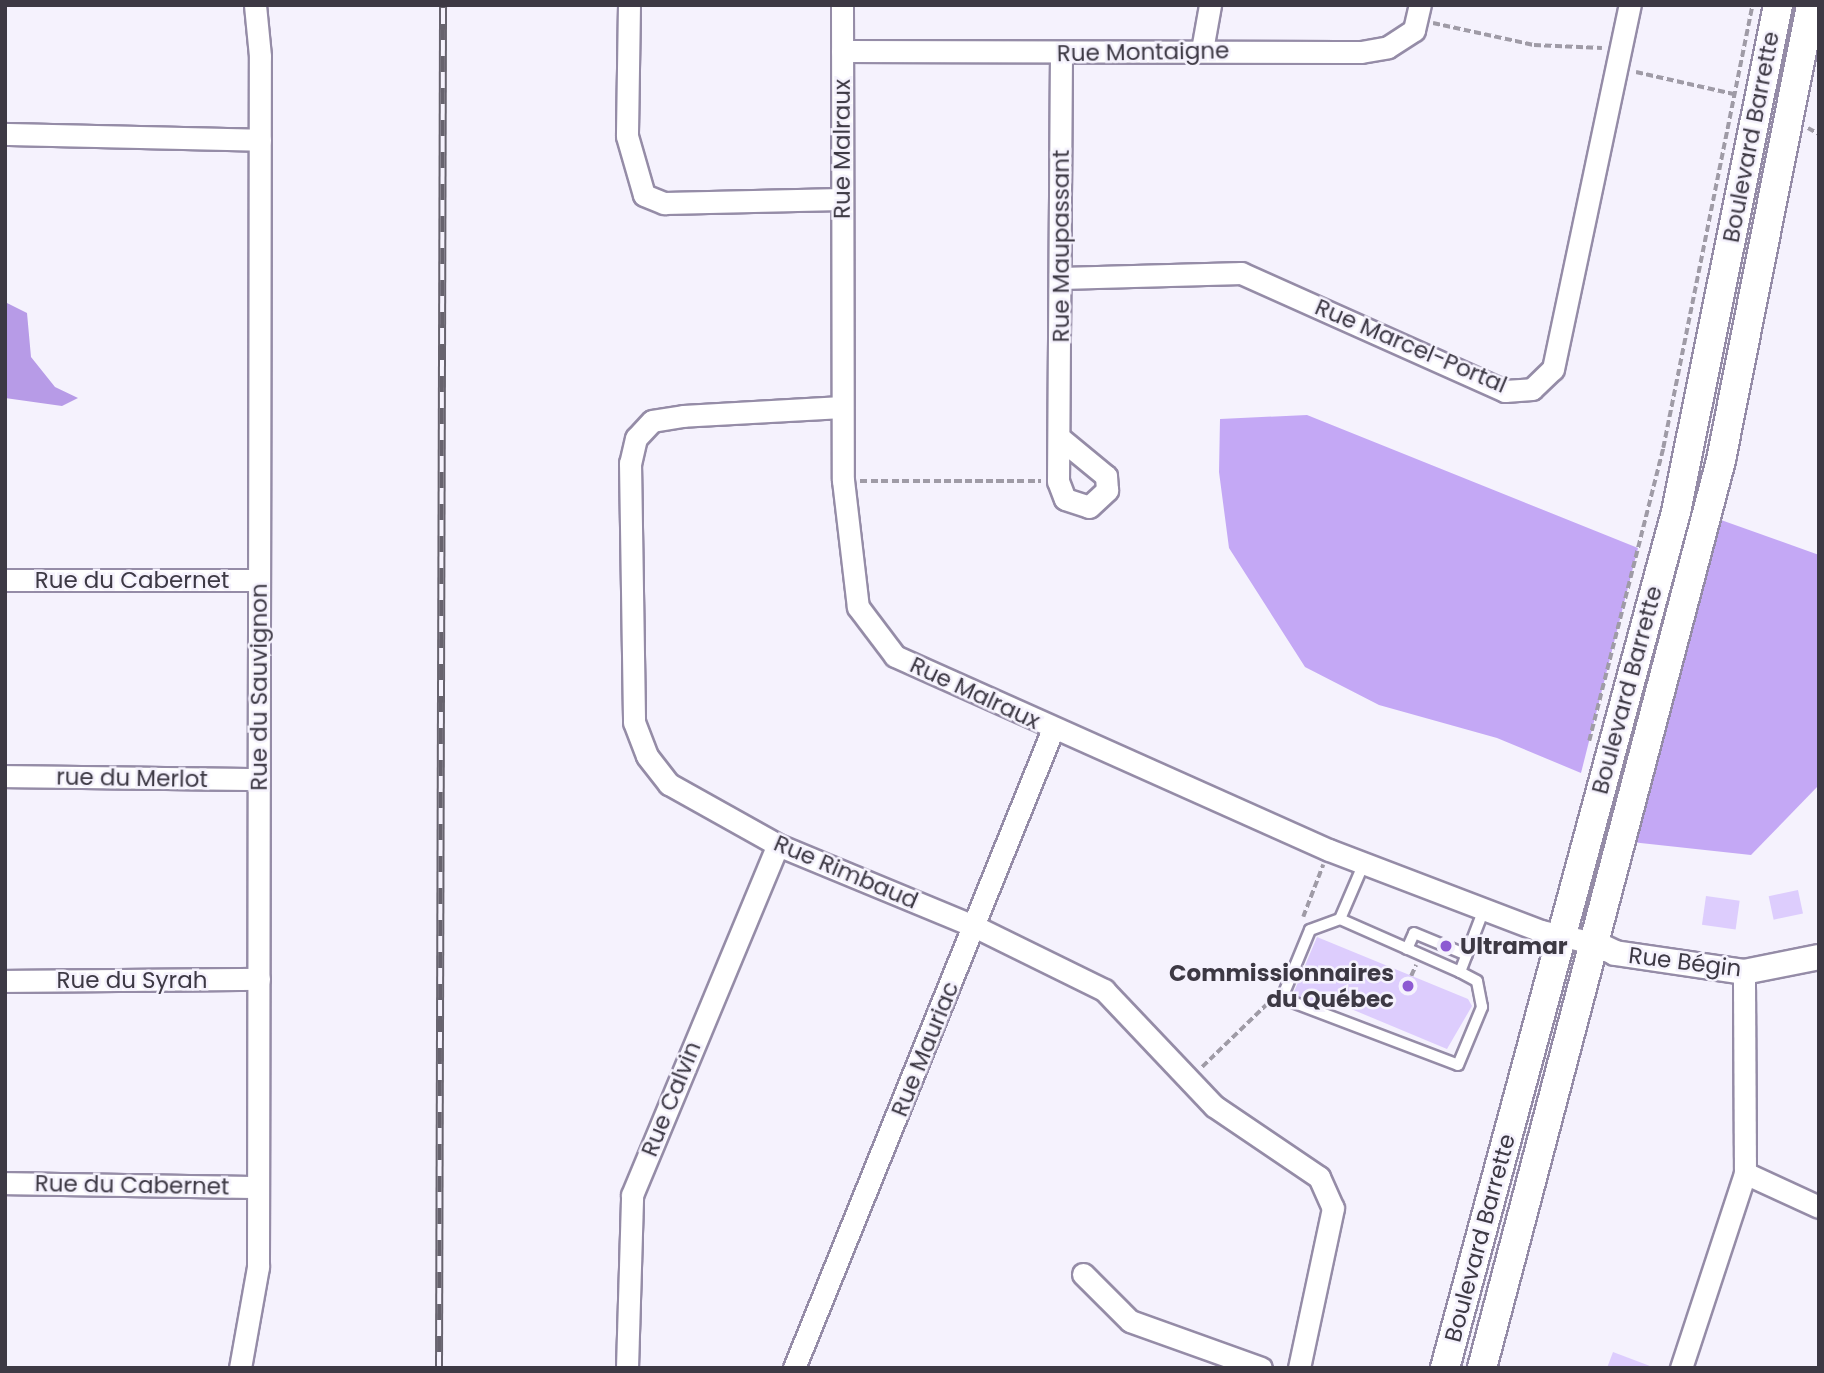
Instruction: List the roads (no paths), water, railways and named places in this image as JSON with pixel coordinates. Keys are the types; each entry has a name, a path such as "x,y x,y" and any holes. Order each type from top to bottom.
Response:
{"main road":[{"name":"Boulevard Barrette","path":"1445,1368 1558,936 1675,513 1745,98 1778,5"},
{"name":"Boulevard Barrette","path":"1482,1368 1721,460 1811,5"}],"street":[{"name":"Rue du Sauvignon","path":"240,1368 258,1267 260,140 255,5"},
{"path":"629,5 627,136 644,195 664,203 842,199"},
{"name":"Rue Malraux","path":"842,5 844,481 858,607 895,656 1053,729 1329,850 1558,936 1594,943"},
{"path":"1202,50 1210,5"},
{"name":"Rue Marcel-Portal","path":"1062,278 1241,273 1505,391 1532,389 1553,369 1630,5"},
{"name":"Rue Montaigne","path":"842,51 1361,52 1388,47 1419,13"},
{"name":"Rue Maupassant","path":"1061,53 1061,439 1058,481 1065,499 1077,507 1089,507 1107,490 1106,476 1061,439"},
{"path":"5,134 260,140"},
{"name":"Rue Rimbaud","path":"842,407 652,421 636,438 630,463 634,722 647,757 669,784 778,845 975,927 1104,990 1214,1106 1319,1177 1333,1208 1298,1368"},
{"name":"Rue du Cabernet","path":"5,580 259,580"},
{"name":"Rue Mauriac","path":"794,1368 1053,729"},
{"name":"rue du Merlot","path":"5,776 259,779"},
{"name":"Rue Calvin","path":"627,1368 632,1195 778,845"},
{"name":"Rue Bégin","path":"1594,943 1615,953 1744,972 1819,957"},
{"path":"1681,1368 1745,1173 1744,972"},
{"name":"Rue du Syrah","path":"5,981 259,979"},
{"path":"1745,1173 1819,1206"},
{"name":"Rue du Cabernet","path":"5,1183 258,1187"},
{"path":"1083,1274 1130,1321 1261,1368"}],"lane":[{"path":"1340,919 1364,863"},
{"path":"1460,972 1484,909"},
{"path":"1340,919 1407,949 1477,981 1482,1007 1458,1065 1282,998 1310,930 1340,919"},
{"path":"1407,949 1414,933 1467,954"}],"railway":[{"path":"439,1368 443,5"}],"place":[{"name":"Ultramar","path":"1446,946"},
{"name":"Commissionnaires du Québec","path":"1408,986"}]}
